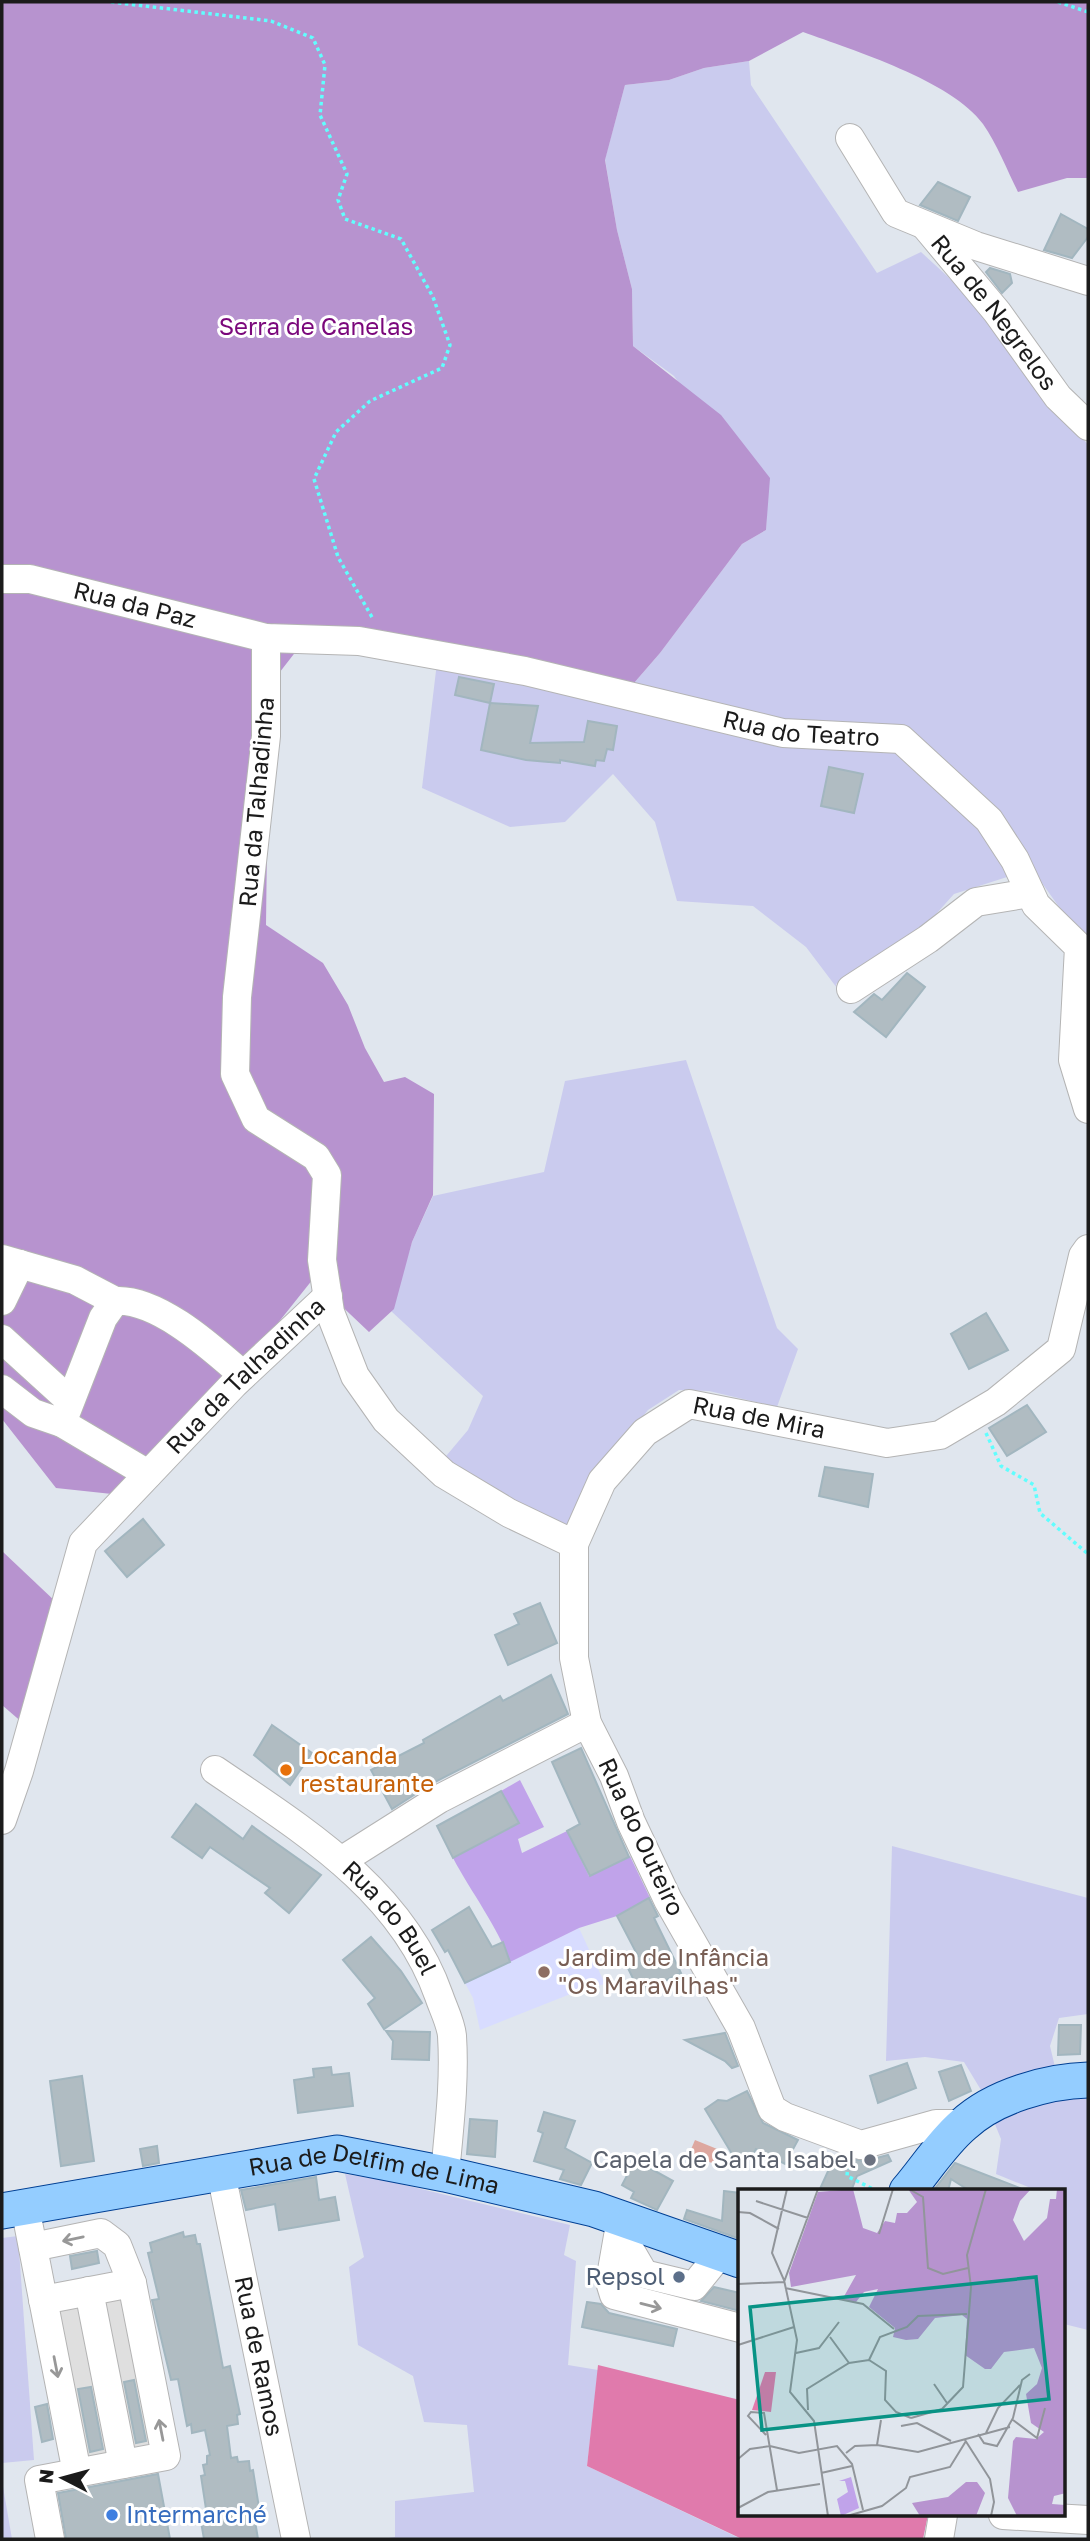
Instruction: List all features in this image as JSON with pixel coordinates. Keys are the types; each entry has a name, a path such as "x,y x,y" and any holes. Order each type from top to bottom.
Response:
{"main road":[{"path":"909,2189 963,2124 994,2105 1059,2081 1088,2080"},
{"name":"Rua de Delfim de Lima","path":"14,2209 337,2153 445,2174 594,2209 620,2225 730,2257"}],"street":[{"name":"Rua de Negrelos","path":"850,138 896,214 925,225 997,312 1058,397 1088,426"},
{"path":"925,225 976,246 1088,281"},
{"name":"Rua da Paz","path":"2,579 30,579 266,638"},
{"name":"Rua do Teatro","path":"266,638 359,641 389,646 525,671 783,733 901,739 989,820 1015,860 1036,905 1079,947 1073,1060 1088,1109"},
{"name":"Rua da Talhadinha","path":"2,1820 83,1544 243,1375 328,1296 322,1260 327,1175 316,1157 257,1119 235,1074 237,997 266,736 266,638"},
{"path":"851,989 928,939 976,902 1030,892"},
{"name":"Rua de Mira","path":"587,1723 574,1658 574,1544 602,1481 645,1432 688,1404 887,1443 940,1435 978,1413 1061,1349 1083,1256 1088,1249"},
{"path":"2,1301 11,1262 75,1280 115,1301 124,1301 154,1311 204,1341 243,1375"},
{"path":"328,1296 330,1312 355,1376 386,1420 444,1474 509,1513 574,1544"},
{"path":"66,1412 103,1318 115,1301"},
{"path":"2,1339 66,1412 148,1474"},
{"path":"2,1389 33,1413 66,1412"},
{"name":"Rua do Buel","path":"445,2174 451,2101 452,2033 430,1970 391,1912 341,1861 439,1799 587,1723"},
{"name":"Rua do Outeiro","path":"587,1723 614,1776 631,1822 668,1900 741,2028 772,2109 785,2117 861,2145 936,2124 963,2124"},
{"path":"215,1770 303,1829 341,1861"},
{"name":"Rua de Ramos","path":"221,2173 296,2539"},
{"path":"14,2209 33,2247 77,2473"},
{"path":"620,2225 610,2282 614,2295 738,2327"},
{"path":"33,2247 101,2233 117,2245 132,2283 166,2456 39,2480 50,2539"},
{"path":"43,2300 132,2283"},
{"path":"89,2291 122,2464"},
{"path":"939,2539 943,2516"},
{"path":"1024,2516 1088,2519"}],"path":[{"path":"111,2 271,21 313,38 325,65 320,115 347,174 338,200 345,219 401,239 433,297 450,345 443,368 370,401 336,432 314,479 338,557 389,646"},
{"path":"1058,2 1088,12"},
{"path":"978,1413 1001,1466 1034,1485 1040,1513 1088,1554"},
{"path":"850,2142 848,2176 873,2189"}],"shaded area":[{"path":"749,61 751,85 877,273 921,252 983,309 1088,445 1088,942 1084,942 1032,869 954,894 920,932 836,984 837,988 806,947 753,906 677,901 655,822 613,774 565,822 510,827 422,788 438,654 621,698 660,653 742,544 766,530 767,507 674,376 633,346 632,289 617,230 605,159 625,85 669,80 704,68"},
{"path":"686,1060 777,1328 798,1349 777,1407 709,1391 679,1390 648,1410 584,1490 566,1543 436,1468 468,1430 483,1396 391,1311 412,1242 433,1196 544,1172 565,1081"},
{"path":"520,1780 544,1827 518,1839 522,1853 567,1831 589,1876 630,1856 650,1898 617,1916 579,1928 510,1962 453,1858 518,1824 501,1791"},
{"path":"892,1846 1088,1898 1088,2014 1059,2018 1050,2046 1060,2088 1088,2089 1088,2330 1066,2324 1066,2189 1033,2189 996,2174 1001,2139 981,2090 964,2062 925,2057 886,2061"},
{"name":"Jardim de Infância \"Os Maravilhas\"","path":"579,1928 605,1984 583,1989 480,2030 473,1998 465,1983"},
{"path":"695,2140 722,2151 717,2165 689,2154"},
{"path":"345,2174 388,2181 570,2225 564,2255 576,2261 568,2365 598,2370 587,2466 741,2539 382,2539 395,2537 395,2501 474,2492 467,2425 424,2422 413,2376 358,2345 349,2267 364,2257"},
{"path":"18,2236 34,2460 2,2463 2,2238"},
{"path":"124,2299 153,2443 76,2459 51,2313"},
{"path":"598,2365 738,2400 738,2516 928,2516 923,2539 742,2539 587,2466"},
{"path":"2,2481 12,2539 2,2539"}],"green space":[{"name":"Serra de Canelas","path":"2,2 1088,2 1088,178 1067,178 1018,192 988,132 968,108 949,94 900,69 803,32 749,61 704,68 669,80 625,85 605,160 617,230 632,289 633,346 721,415 770,478 766,530 742,544 660,653 621,698 304,641 269,686 266,925 323,963 348,1005 365,1048 384,1082 405,1077 434,1094 433,1195 412,1242 394,1309 369,1332 313,1279 258,1348 112,1494 56,1488 2,1419"},
{"path":"2,1551 57,1603 24,1724 2,1705"}],"building":[{"path":"938,182 970,197 958,221 920,205"},
{"path":"1061,214 1088,229 1088,237 1072,258 1044,250"},
{"path":"990,268 1010,274 1012,283 1002,293 986,272"},
{"path":"459,677 494,684 490,703 455,695"},
{"path":"490,703 538,706 530,743 584,742 588,721 617,726 613,750 607,749 604,761 596,760 595,766 560,760 560,763 526,760 481,750"},
{"path":"829,767 863,774 854,813 821,806"},
{"path":"907,973 925,987 886,1037 854,1012 874,994 882,1000"},
{"path":"986,1313 1008,1350 969,1369 951,1334"},
{"path":"1027,1405 1046,1432 1007,1456 989,1428"},
{"path":"825,1467 873,1474 868,1507 819,1496"},
{"path":"143,1519 164,1545 127,1577 105,1551"},
{"path":"540,1603 557,1643 508,1665 495,1635 519,1624 514,1614"},
{"path":"551,1675 568,1714 431,1784 392,1809 371,1770 424,1743 423,1740 500,1696 503,1701"},
{"name":"Locanda restaurante","path":"272,1725 312,1753 290,1785 254,1755"},
{"path":"581,1748 629,1857 590,1876 567,1831 580,1824 552,1762"},
{"path":"501,1791 519,1823 453,1858 437,1826"},
{"path":"196,1804 243,1839 252,1826 321,1875 289,1913 265,1893 270,1888 210,1847 202,1858 172,1837"},
{"path":"649,1898 658,1916 654,1918 681,1973 640,1993 625,1962 638,1956 617,1916"},
{"path":"469,1907 492,1947 503,1942 510,1962 465,1983 448,1950 445,1952 432,1930"},
{"path":"371,1937 401,1971 422,2003 384,2029 368,2004 375,1998 343,1960"},
{"path":"1059,2025 1081,2025 1080,2054 1058,2055"},
{"path":"386,2031 430,2032 429,2060 392,2059 393,2041"},
{"path":"725,2033 738,2066 732,2068 725,2061 685,2040"},
{"path":"907,2063 916,2088 878,2103 870,2076"},
{"path":"961,2065 971,2091 949,2101 939,2072"},
{"path":"331,2067 332,2075 349,2073 353,2106 298,2113 294,2080 314,2077 313,2069"},
{"path":"82,2076 94,2161 61,2166 50,2081"},
{"path":"747,2091 763,2123 798,2140 785,2164 756,2149 750,2159 732,2154 705,2109 718,2100 727,2101"},
{"path":"544,2112 575,2121 565,2148 592,2163 581,2185 560,2179 564,2170 534,2161 543,2133 538,2131"},
{"path":"470,2119 497,2121 495,2157 467,2154"},
{"path":"157,2146 159,2163 143,2166 140,2149"},
{"path":"888,2155 891,2161 857,2176 852,2189 820,2189 829,2169 850,2159 865,2161"},
{"path":"635,2160 673,2181 657,2210 631,2198 634,2192 622,2185"},
{"path":"955,2163 1020,2188 967,2189 951,2179 948,2189 935,2189"},
{"path":"316,2177 319,2200 335,2197 339,2220 279,2230 275,2204 246,2210 241,2190"},
{"path":"724,2191 738,2193 738,2238 684,2219 687,2210 722,2221"},
{"path":"183,2232 184,2237 195,2235 197,2244 200,2244 223,2368 230,2366 240,2414 237,2415 238,2424 227,2426 231,2458 237,2457 238,2462 249,2461 250,2471 253,2470 260,2514 254,2515 258,2539 204,2539 201,2522 208,2522 201,2476 205,2475 203,2465 207,2464 207,2456 210,2455 205,2430 192,2433 191,2424 187,2426 178,2379 171,2380 152,2300 159,2299 148,2253 152,2252 150,2243"},
{"path":"97,2251 99,2263 72,2269 70,2256"},
{"path":"714,2287 738,2293 738,2310 701,2301"},
{"path":"587,2302 601,2304 609,2313 677,2329 673,2346 582,2327"},
{"path":"134,2380 146,2441 136,2443 124,2382"},
{"path":"91,2387 103,2449 90,2452 78,2389"},
{"path":"47,2404 53,2439 42,2442 35,2407"},
{"name":"Intermarché","path":"158,2474 170,2539 66,2539 58,2493"}],"place":[{"name":"Locanda restaurante","path":"286,1770"},
{"name":"Jardim de Infância \"Os Maravilhas\"","path":"544,1972"},
{"name":"Capela de Santa Isabel","path":"870,2160"},
{"name":"Repsol","path":"679,2277"},
{"name":"Intermarché","path":"112,2515"}]}
